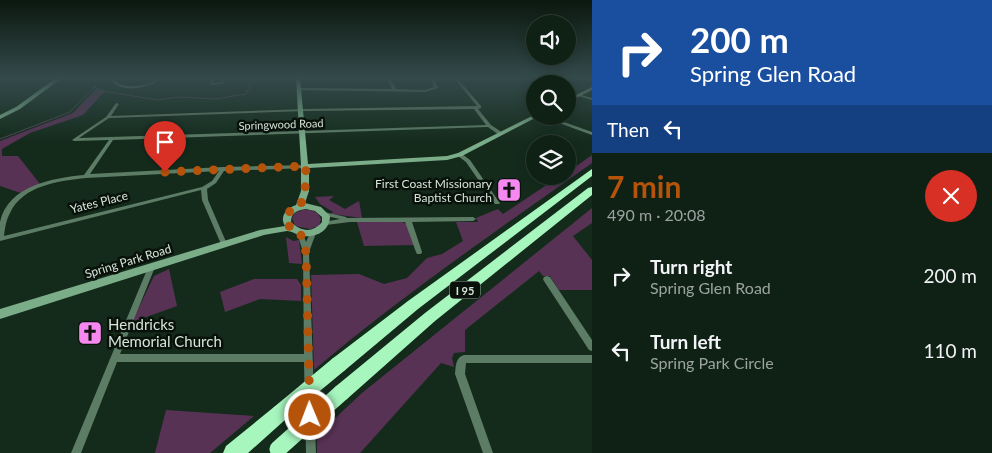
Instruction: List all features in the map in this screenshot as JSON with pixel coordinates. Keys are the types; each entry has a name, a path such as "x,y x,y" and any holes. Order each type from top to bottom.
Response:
{"highway":[{"name":"I 95","path":"233,453 418,300 592,172"},
{"name":"I 95","path":"276,451 424,322 592,190"}],"main road":[{"path":"300,207 305,191 306,166 439,159 460,155 526,121"},
{"path":"305,191 312,207 325,218 320,230 312,233 300,232 290,228 286,218 290,211 300,207 312,207"},
{"name":"Spring Park Road","path":"263,232 286,218"},
{"name":"Spring Park Road","path":"0,314 263,232 290,228"}],"street":[{"path":"0,117 30,99"},
{"path":"0,238 8,210 21,196 50,182 86,176 306,166 300,99"},
{"path":"108,117 302,110 480,107 473,99"},
{"path":"108,117 117,104"},
{"path":"475,108 489,126 501,134"},
{"name":"Springwood Road","path":"108,117 74,140 489,126"},
{"path":"567,125 592,134"},
{"path":"86,176 111,140"},
{"path":"460,155 468,161 497,203"},
{"path":"224,170 214,182 204,188 204,200 224,244"},
{"name":"Yates Place","path":"0,238 204,188"},
{"path":"325,218 350,220 473,219"},
{"path":"408,220 419,252"},
{"path":"300,232 306,252 311,453"},
{"path":"306,252 312,233"},
{"path":"76,453 151,267"},
{"path":"547,279 592,347"},
{"path":"114,358 309,358"},
{"path":"488,453 460,374 461,362 469,358 592,359"}],"shaded area":[{"path":"86,99 98,99 83,115 30,133 2,149 2,156 18,156 40,184 21,193 0,186 0,141 73,113"},
{"path":"592,155 592,163 576,174 576,166"},
{"path":"546,185 561,185 381,315 314,370 311,275 359,274 384,284 407,278 427,258 442,254 463,241 456,222 478,222 476,218 498,209 503,214"},
{"path":"334,196 329,200 345,209 359,201 362,218 331,214 333,212 320,204 315,197"},
{"path":"592,208 592,223 573,236 592,260 592,290 559,290 550,276 543,276 539,271 465,330 465,352 454,353 452,358 454,367 441,363 360,453 317,453 317,435 362,393"},
{"path":"302,210 316,212 321,219 319,226 310,229 295,226 292,218 295,213"},
{"path":"357,222 402,222 406,224 414,245 364,246"},
{"path":"286,237 293,241 299,240 302,264 289,263"},
{"path":"169,269 177,306 132,322 154,276"},
{"path":"254,279 297,279 301,285 301,301 260,299 225,312 220,292"},
{"path":"166,410 254,416 210,453 155,453"}],"waterway":[{"path":"0,139 70,112 82,99"},
{"path":"153,99 164,99"}],"place":[{"name":"First Coast Missionary Baptist Church","path":"509,190"},
{"name":"Hendricks Memorial Church","path":"90,333"}],"route":[{"path":"165,172 306,166 305,191 300,207 290,211 286,218 290,228 300,232 306,252 310,415"}]}
